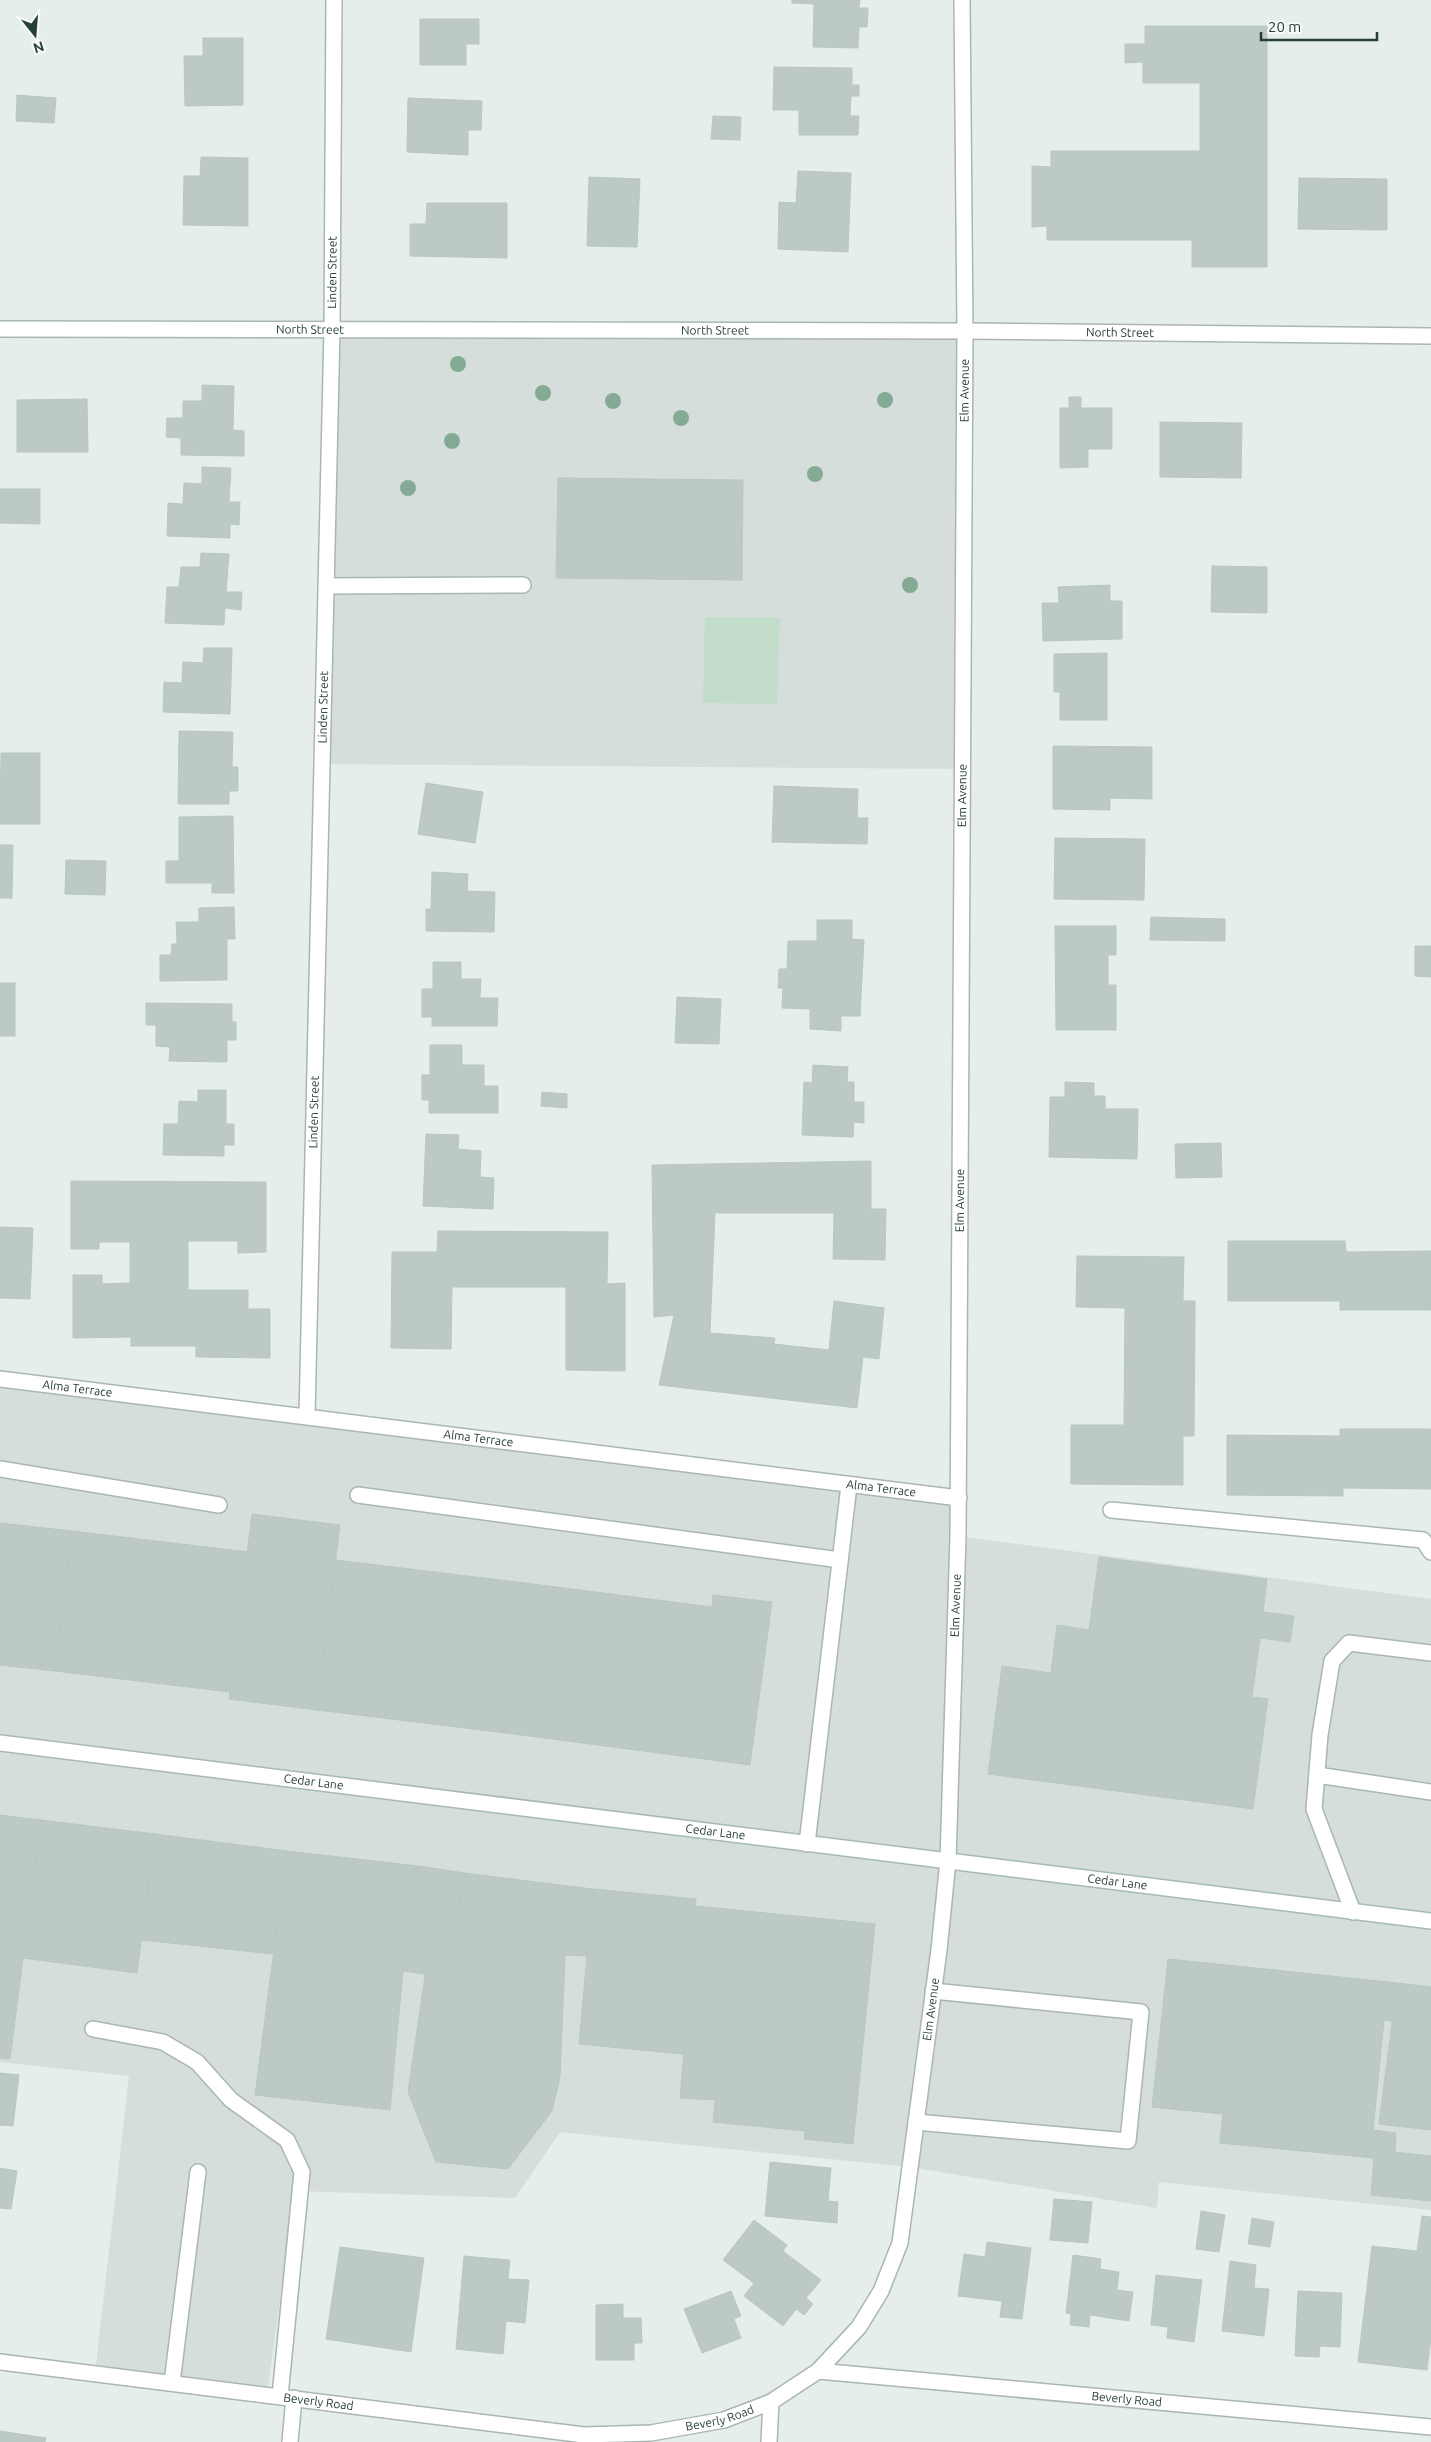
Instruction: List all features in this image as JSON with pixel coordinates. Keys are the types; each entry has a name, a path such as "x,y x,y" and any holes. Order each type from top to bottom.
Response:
{"street":[{"name":"Linden Street","path":"307,1416 332,329 334,0"},
{"name":"Elm Avenue","path":"818,2371 859,2328 882,2291 900,2243 948,1861 959,1498 965,331 962,0"},
{"name":"North Street","path":"0,329 965,331 1431,336"},
{"path":"326,586 523,586"},
{"name":"Alma Terrace","path":"0,1379 959,1498"},
{"path":"0,1469 219,1505"},
{"path":"808,1844 849,1484"},
{"path":"358,1496 840,1560"},
{"path":"1112,1510 1423,1540 1431,1552"},
{"path":"1353,1912 1314,1809 1320,1735 1332,1661 1350,1643 1431,1653"},
{"name":"Cedar Lane","path":"0,1743 1431,1921"},
{"path":"1317,1775 1431,1792"},
{"path":"916,2122 1128,2141 1141,2012 933,1991"},
{"path":"93,2029 164,2042 197,2062 231,2100 288,2140 302,2172 287,2397 290,2442"},
{"path":"172,2383 198,2172"},
{"name":"Beverly Road","path":"0,2362 584,2435 660,2431 724,2420 771,2402 818,2371 1431,2427"},
{"path":"768,2442 771,2402"}],"shaded area":[{"path":"332,329 965,331 963,769 322,764"},
{"path":"0,1379 959,1498 958,1536 1431,1599 1431,2210 1159,2182 1157,2208 910,2167 560,2132 515,2198 295,2191 267,2395 95,2373 129,2076 0,2062"}],"green space":[{"path":"705,617 780,618 777,704 703,703"}],"building":[{"path":"792,0 860,0 859,8 868,8 867,27 859,27 858,48 813,47 814,4 792,3"},
{"path":"420,19 479,19 479,44 466,44 466,65 420,65"},
{"path":"1145,26 1267,26 1267,267 1192,267 1192,240 1047,240 1047,226 1032,227 1032,166 1051,167 1051,151 1200,151 1200,83 1143,83 1143,62 1125,63 1125,44 1145,44"},
{"path":"203,38 243,38 243,105 185,106 184,56 203,56"},
{"path":"774,67 852,68 852,85 859,85 859,96 851,96 850,116 859,116 858,135 799,135 799,110 773,110"},
{"path":"17,95 56,98 54,123 16,121"},
{"path":"408,98 482,101 481,130 468,130 468,155 407,152"},
{"path":"713,116 741,117 740,140 711,139"},
{"path":"201,157 248,158 248,226 183,225 184,176 200,176"},
{"path":"798,171 851,173 848,252 778,249 779,202 796,203"},
{"path":"589,177 640,179 637,247 587,246"},
{"path":"1299,178 1387,179 1387,230 1298,229"},
{"path":"427,203 507,203 507,258 410,256 410,224 426,224"},
{"path":"202,385 234,386 233,430 244,431 244,456 181,455 181,438 166,437 167,418 183,418 183,401 202,401"},
{"path":"1069,397 1081,397 1081,408 1112,408 1112,449 1088,449 1088,467 1060,468 1060,408 1069,408"},
{"path":"87,399 88,452 17,452 17,400"},
{"path":"1160,422 1242,423 1241,478 1160,477"},
{"path":"202,467 231,468 229,502 240,502 239,525 230,524 230,538 167,536 168,503 183,504 184,483 202,484"},
{"path":"558,478 743,480 742,580 556,578"},
{"path":"0,489 40,489 40,524 0,523"},
{"path":"201,553 229,554 226,592 242,592 241,610 225,608 224,625 165,623 167,587 179,587 181,567 200,567"},
{"path":"1212,566 1267,567 1267,613 1211,612"},
{"path":"1110,585 1110,601 1122,601 1122,639 1043,641 1042,603 1059,603 1058,587"},
{"path":"204,648 232,648 230,714 163,712 164,682 182,683 183,662 203,663"},
{"path":"1107,653 1107,720 1060,720 1060,692 1054,692 1054,654"},
{"path":"179,731 233,732 232,767 238,767 238,791 229,791 229,804 178,804"},
{"path":"1053,746 1152,747 1152,799 1110,798 1110,810 1053,809"},
{"path":"1,753 40,753 40,824 0,824"},
{"path":"426,783 483,792 475,843 418,834"},
{"path":"774,786 858,789 857,818 868,818 867,844 772,842"},
{"path":"233,816 234,893 212,893 212,883 166,883 166,861 179,861 179,817"},
{"path":"1055,838 1145,839 1144,900 1054,899"},
{"path":"0,845 13,845 12,898 0,898"},
{"path":"66,860 106,861 105,895 65,894"},
{"path":"432,872 468,874 467,891 495,892 494,932 426,931 426,909 431,909"},
{"path":"234,907 235,939 227,939 227,980 160,981 160,955 171,955 172,944 177,944 176,922 199,922 199,908"},
{"path":"1151,917 1225,919 1225,941 1150,940"},
{"path":"817,920 852,920 852,939 864,940 860,1016 841,1016 841,1031 810,1029 810,1009 782,1008 783,988 778,988 779,969 787,969 788,941 817,941"},
{"path":"1055,926 1116,926 1116,955 1108,955 1108,985 1116,985 1116,1030 1056,1030"},
{"path":"1415,946 1431,946 1431,977 1415,976"},
{"path":"433,962 461,962 461,979 481,979 480,998 498,998 497,1026 432,1026 432,1017 422,1017 422,989 433,989"},
{"path":"0,983 15,983 15,1036 0,1036"},
{"path":"677,997 721,999 719,1044 675,1043"},
{"path":"146,1003 232,1004 232,1022 236,1022 236,1040 227,1040 227,1062 169,1061 170,1047 156,1046 156,1025 146,1025"},
{"path":"430,1045 462,1045 462,1065 484,1065 484,1086 498,1086 498,1113 429,1113 429,1100 422,1100 422,1075 430,1075"},
{"path":"813,1065 848,1067 847,1082 854,1082 854,1102 864,1102 864,1123 854,1122 853,1137 802,1135 804,1082 812,1083"},
{"path":"1065,1082 1094,1083 1094,1096 1105,1096 1105,1109 1138,1109 1137,1159 1049,1157 1050,1097 1065,1097"},
{"path":"198,1090 226,1090 226,1124 234,1124 234,1145 224,1145 224,1156 163,1155 164,1124 178,1124 179,1101 198,1102"},
{"path":"542,1092 567,1094 567,1108 541,1106"},
{"path":"426,1134 459,1135 458,1149 481,1151 480,1177 494,1178 493,1209 423,1206"},
{"path":"1221,1143 1222,1177 1176,1178 1175,1144"},
{"path":"871,1161 871,1209 886,1209 885,1260 833,1259 834,1213 715,1213 710,1333 775,1338 774,1344 829,1350 834,1301 884,1308 879,1359 863,1357 857,1408 659,1385 674,1315 654,1317 652,1165"},
{"path":"71,1181 266,1182 266,1252 238,1253 238,1241 188,1241 188,1290 248,1290 248,1309 270,1309 270,1358 196,1357 196,1346 131,1346 131,1337 73,1338 73,1275 102,1275 102,1284 130,1283 130,1242 99,1242 99,1249 71,1249"},
{"path":"0,1227 33,1228 30,1299 0,1298"},
{"path":"438,1231 608,1232 607,1284 625,1283 625,1371 566,1370 566,1287 452,1287 451,1349 391,1348 392,1252 437,1252"},
{"path":"1228,1241 1345,1241 1346,1252 1431,1251 1431,1310 1340,1310 1340,1301 1228,1301"},
{"path":"1077,1256 1184,1257 1183,1301 1195,1301 1195,1314 1194,1436 1183,1436 1183,1485 1071,1484 1071,1425 1124,1425 1125,1308 1076,1307"},
{"path":"1340,1429 1431,1429 1431,1489 1343,1488 1343,1496 1227,1495 1227,1435 1340,1436"},
{"path":"252,1514 340,1525 317,1710 229,1699"},
{"path":"0,1523 72,1531 55,1671 0,1665"},
{"path":"72,1531 248,1552 230,1692 55,1671"},
{"path":"1099,1557 1267,1579 1263,1612 1294,1616 1290,1642 1260,1638 1252,1697 1268,1699 1253,1809 988,1774 1002,1666 1051,1673 1057,1625 1089,1630"},
{"path":"336,1560 525,1583 506,1733 317,1710"},
{"path":"525,1583 712,1607 713,1595 772,1602 750,1765 506,1733"},
{"path":"0,1815 41,1820 10,2059 0,2058"},
{"path":"41,1820 155,1834 137,1973 23,1958"},
{"path":"155,1834 287,1851 273,1954 142,1940"},
{"path":"287,1851 418,1866 403,1971 390,2110 255,2095"},
{"path":"418,1866 465,1873 453,1936 431,1935 426,1974 403,1971"},
{"path":"465,1873 568,1886 560,2077 552,2111 508,2169 436,2162 408,2092 431,1935 453,1936"},
{"path":"568,1886 593,1889 587,1956 564,1955"},
{"path":"593,1889 696,1899 683,2054 579,2044"},
{"path":"696,1906 735,1910 716,2100 680,2098"},
{"path":"735,1910 826,1919 805,2131 713,2122"},
{"path":"826,1919 875,1924 853,2144 804,2139"},
{"path":"1168,1959 1237,1966 1222,2114 1152,2107"},
{"path":"1237,1966 1397,1983 1392,2021 1384,2020 1373,2130 1396,2133 1395,2152 1431,2156 1431,2201 1371,2195 1374,2158 1220,2143"},
{"path":"1397,1983 1431,1987 1431,2130 1379,2124"},
{"path":"0,2073 19,2075 13,2126 0,2125"},
{"path":"770,2162 831,2168 828,2201 838,2202 837,2223 765,2216"},
{"path":"0,2168 17,2171 11,2209 0,2208"},
{"path":"1054,2199 1092,2202 1088,2243 1050,2240"},
{"path":"1201,2211 1225,2215 1219,2252 1196,2249"},
{"path":"1422,2216 1431,2217 1431,2338 1427,2370 1358,2362 1372,2246 1417,2251"},
{"path":"1252,2218 1274,2222 1270,2247 1248,2244"},
{"path":"754,2220 787,2245 783,2251 821,2280 806,2298 813,2304 804,2315 796,2309 783,2326 744,2296 754,2283 723,2260"},
{"path":"987,2242 1031,2248 1022,2319 1000,2317 1002,2301 958,2296 964,2254 985,2257"},
{"path":"340,2247 424,2258 411,2352 326,2339"},
{"path":"1073,2255 1101,2259 1100,2269 1119,2272 1117,2290 1133,2292 1129,2321 1090,2315 1089,2327 1070,2325 1071,2314 1066,2313"},
{"path":"464,2256 510,2260 508,2279 529,2280 525,2323 506,2321 503,2354 456,2349"},
{"path":"1230,2261 1256,2265 1254,2288 1269,2289 1264,2336 1222,2331"},
{"path":"1156,2275 1202,2280 1194,2342 1167,2338 1168,2327 1151,2325"},
{"path":"731,2291 741,2316 734,2319 741,2338 702,2353 684,2309"},
{"path":"1298,2291 1342,2293 1340,2347 1320,2346 1319,2357 1295,2356"},
{"path":"623,2304 623,2318 641,2318 642,2343 634,2343 634,2360 596,2360 596,2305"},
{"path":"0,2431 46,2438 45,2442 0,2442"}]}
